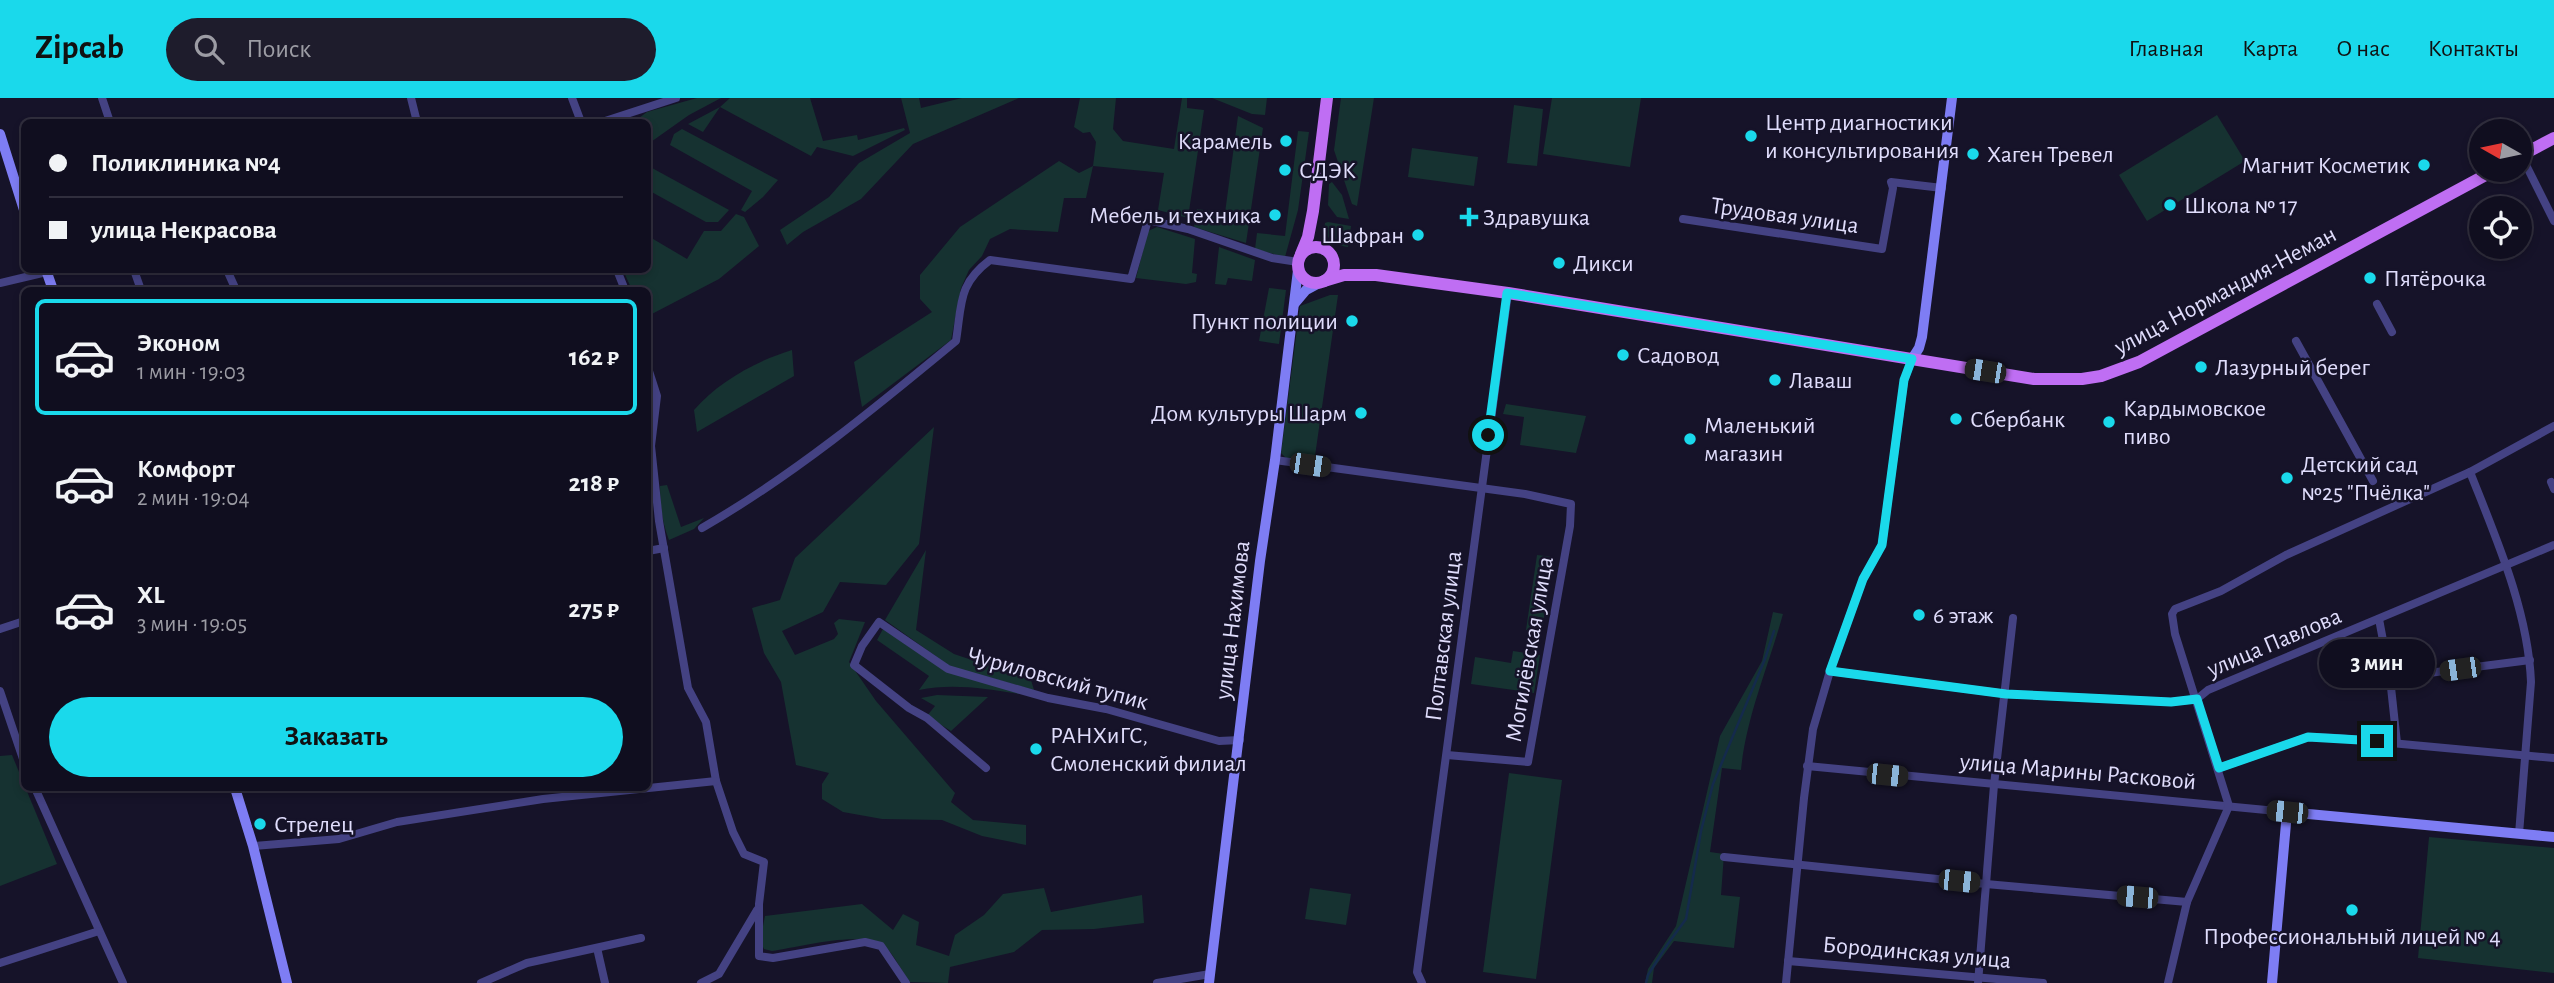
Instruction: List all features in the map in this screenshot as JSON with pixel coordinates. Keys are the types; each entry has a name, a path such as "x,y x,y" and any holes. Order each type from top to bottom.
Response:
{"main road":[{"path":"1327,98 1313,211 1312,227 1315,238 1346,265 1376,275"},
{"path":"2532,149 2554,138"},
{"name":"улица Нормандия-Неман","path":"1376,275 1507,293 2034,379 2082,379 2101,376 2150,356 2473,182"},
{"path":"1313,211 1299,262 1304,279 1322,282 1343,275 1376,275"},
{"path":"1299,262 1309,248 1316,247 1329,252 1335,264 1333,271 1322,282"}],"street":[{"path":"102,98 109,119"},
{"path":"411,98 416,119"},
{"path":"572,98 580,119"},
{"path":"613,119 676,98"},
{"path":"1786,983 1807,766 1830,671 1863,579 1882,545 1904,380 1922,337 1952,98"},
{"path":"0,134 21,200"},
{"path":"2532,178 2554,221"},
{"name":"Трудовая улица","path":"1683,219 1882,249 1893,188 1891,182 1942,188"},
{"path":"702,528 844,433 956,341 966,284 974,271 990,260 1131,279 1148,220 1188,229 1272,258 1299,262"},
{"name":"улица Нахимова","path":"1210,979 1299,262"},
{"path":"0,282 37,273"},
{"path":"1295,303 1306,289 1322,282"},
{"name":"Полтавская улица","path":"1422,983 1417,972 1507,293"},
{"path":"2377,304 2392,332"},
{"path":"2296,341 2373,481"},
{"path":"651,377 657,396 651,446 659,521 688,688 706,722 716,781 733,832 744,854 764,862 759,956 773,958 865,942 881,946 906,983"},
{"path":"2168,983 2188,902 2230,806 2173,627 2172,614 2175,609 2221,591 2286,555 2470,472 2554,426"},
{"path":"1275,460 1481,488"},
{"path":"2470,472 2507,565 2530,660 2519,834"},
{"name":"Могилёвская улица","path":"1447,755 1528,762 1570,526 1571,504 1481,488"},
{"name":"улица Павлова","path":"1830,671 2006,694 2171,702 2197,699 2208,690 2554,545"},
{"path":"651,550 664,548"},
{"path":"1979,980 1994,785 2013,618"},
{"path":"2379,619 2390,678 2397,743"},
{"path":"0,629 21,622"},
{"name":"Чуриловский тупик","path":"986,768 927,718 909,708 854,664 862,646 879,622 948,669 1048,698 1106,709 1219,741 1240,740"},
{"path":"2390,678 2530,660"},
{"path":"0,691 21,753"},
{"path":"2219,768 2308,737 2554,758"},
{"name":"улица Марины Расковой","path":"1807,766 2554,837"},
{"path":"651,788 716,781"},
{"path":"37,791 123,983"},
{"path":"236,791 253,846 287,983"},
{"path":"253,846 339,839 397,822 543,799 620,791"},
{"path":"2272,983 2287,812"},
{"path":"1724,857 2188,902"},
{"path":"701,983 719,974 760,904"},
{"path":"0,963 99,931"},
{"path":"481,983 527,964 641,938"},
{"path":"597,948 605,983"},
{"name":"Бородинская улица","path":"1788,961 1979,980 2043,983"},
{"path":"1157,983 1210,979"}],"green space":[{"path":"697,98 721,98 689,115 651,142 651,119 638,119 647,112"},
{"path":"730,98 810,98 823,141 857,135 858,140 904,128 905,130 853,156 817,147 811,156 720,107"},
{"path":"901,98 919,98 921,108 962,98 1019,98 913,144 861,199 803,232 787,245 780,230 829,197 859,163 910,133"},
{"path":"1080,98 1116,98 1113,129 1123,141 1174,149 1182,98 1187,98 1187,108 1204,110 1188,218 1158,210 1164,173 1093,166 1096,142 1090,132 1083,133 1074,127"},
{"path":"1212,98 1267,98 1265,115 1252,114"},
{"path":"1341,98 1374,98 1357,206 1352,204 1334,150"},
{"path":"1552,98 1641,98 1630,167 1543,154"},
{"path":"1514,105 1543,109 1537,166 1507,163"},
{"path":"720,107 703,132 688,124"},
{"path":"2217,115 2245,161 2147,221 2119,175"},
{"path":"1238,116 1263,128 1246,243 1194,227 1197,209 1225,213"},
{"path":"682,129 778,180 745,212 741,210 752,191 670,145 674,134"},
{"path":"1298,131 1309,132 1298,210 1285,257 1255,249 1257,233 1285,236"},
{"path":"1412,148 1478,157 1474,186 1408,177"},
{"path":"1059,161 1079,173 1093,166 1086,198 1064,198 1058,232 1010,229 990,239 982,256 969,270 961,288 951,340 862,407 854,362 932,312 920,299 920,275 960,227"},
{"path":"651,168 729,210 718,222 706,222 651,192"},
{"path":"1332,182 1342,195 1349,219 1337,217 1328,205 1329,184"},
{"path":"736,214 744,217 759,246 719,279 651,314 651,287 631,287 624,273 651,273 651,238 687,259 704,231 721,231"},
{"path":"1325,223 1351,226 1348,247 1335,243 1328,236"},
{"path":"1157,227 1195,239 1192,273 1197,274 1196,282 1186,284 1136,278 1148,231"},
{"path":"1219,247 1255,260 1252,281 1228,278 1226,285 1215,284"},
{"path":"1269,288 1286,290 1279,344 1259,341"},
{"path":"1330,295 1338,295 1314,463 1287,459 1281,453 1300,306"},
{"path":"792,350 794,376 697,432 694,410 714,390 752,366"},
{"path":"1506,404 1586,416 1576,453 1520,445 1524,417 1503,414"},
{"path":"934,427 919,544 886,585 840,582 823,612 782,631 795,655 834,639 838,634 834,623 839,619 865,622 849,662 876,701 955,793 951,802 973,820 1026,825 1026,845 982,836 942,820 882,819 843,812 822,799 822,784 829,773 796,765 781,682 764,653 752,608 780,600 795,558"},
{"path":"667,485 681,527 704,518 694,529 669,540 663,520 660,493 660,486"},
{"path":"926,550 916,630 954,654 1031,680 1034,690 951,667 885,620"},
{"path":"1537,555 1553,557 1542,632 1526,630"},
{"path":"1773,612 1783,614 1753,711 1741,770 1722,768 1710,852 1724,854 1721,895 1740,897 1734,948 1674,941 1654,968 1652,983 1645,983 1648,969 1676,926 1720,736 1762,661"},
{"path":"883,629 947,672 1021,692 957,687 919,690 929,676 877,640"},
{"path":"1513,651 1540,655 1534,693 1471,684 1475,657 1511,663"},
{"path":"937,695 988,697 951,731 927,716 935,706 921,698"},
{"path":"12,755 21,777 21,791 27,791 57,864 0,886 0,756"},
{"path":"1509,773 1562,780 1536,979 1483,972"},
{"path":"2429,837 2554,848 2554,973 2418,958"},
{"path":"1044,888 1051,912 1142,895 1144,923 1094,929 1042,930 1014,952 950,967 948,983 910,982 885,947 862,939 831,941 772,951 764,949 760,941 765,916 862,904 893,930 903,914 919,922 916,945 949,956 955,935 984,915 1003,894"},
{"path":"1310,888 1351,894 1346,925 1305,919"}],"waterway":[{"path":"1646,983 1648,975 1686,919 1701,831 1713,784 1774,631"}],"place":[{"name":"Центр диагностики и консультирования","path":"1751,136"},
{"name":"Карамель","path":"1286,141"},
{"name":"Хаген Тревел","path":"1973,154"},
{"name":"Магнит Косметик","path":"2424,165"},
{"name":"СДЭК","path":"1285,170"},
{"name":"Школа № 17","path":"2170,205"},
{"name":"Мебель и техника","path":"1275,215"},
{"name":"Здравушка","path":"1469,217"},
{"name":"Шафран","path":"1418,235"},
{"name":"Дикси","path":"1559,263"},
{"name":"Пятёрочка","path":"2370,278"},
{"name":"Пункт полиции","path":"1352,321"},
{"name":"Садовод","path":"1623,355"},
{"name":"Лазурный берег","path":"2201,367"},
{"name":"Лаваш","path":"1775,380"},
{"name":"Дом культуры Шарм","path":"1361,413"},
{"name":"Сбербанк","path":"1956,419"},
{"name":"Кардымовское пиво","path":"2109,422"},
{"name":"Маленький магазин","path":"1690,439"},
{"name":"Детский сад №25 \"Пчёлка\"","path":"2287,478"},
{"name":"6 этаж","path":"1919,615"},
{"name":"РАНХиГС, Смоленский филиал","path":"1036,749"},
{"name":"Стрелец","path":"260,824"},
{"name":"Профессиональный лицей № 4","path":"2352,910"}],"route":[{"path":"1488,435 1507,293 1912,359 1904,380 1882,545 1863,579 1830,671 2006,694 2171,702 2197,699 2219,768 2308,737 2377,741"}]}
